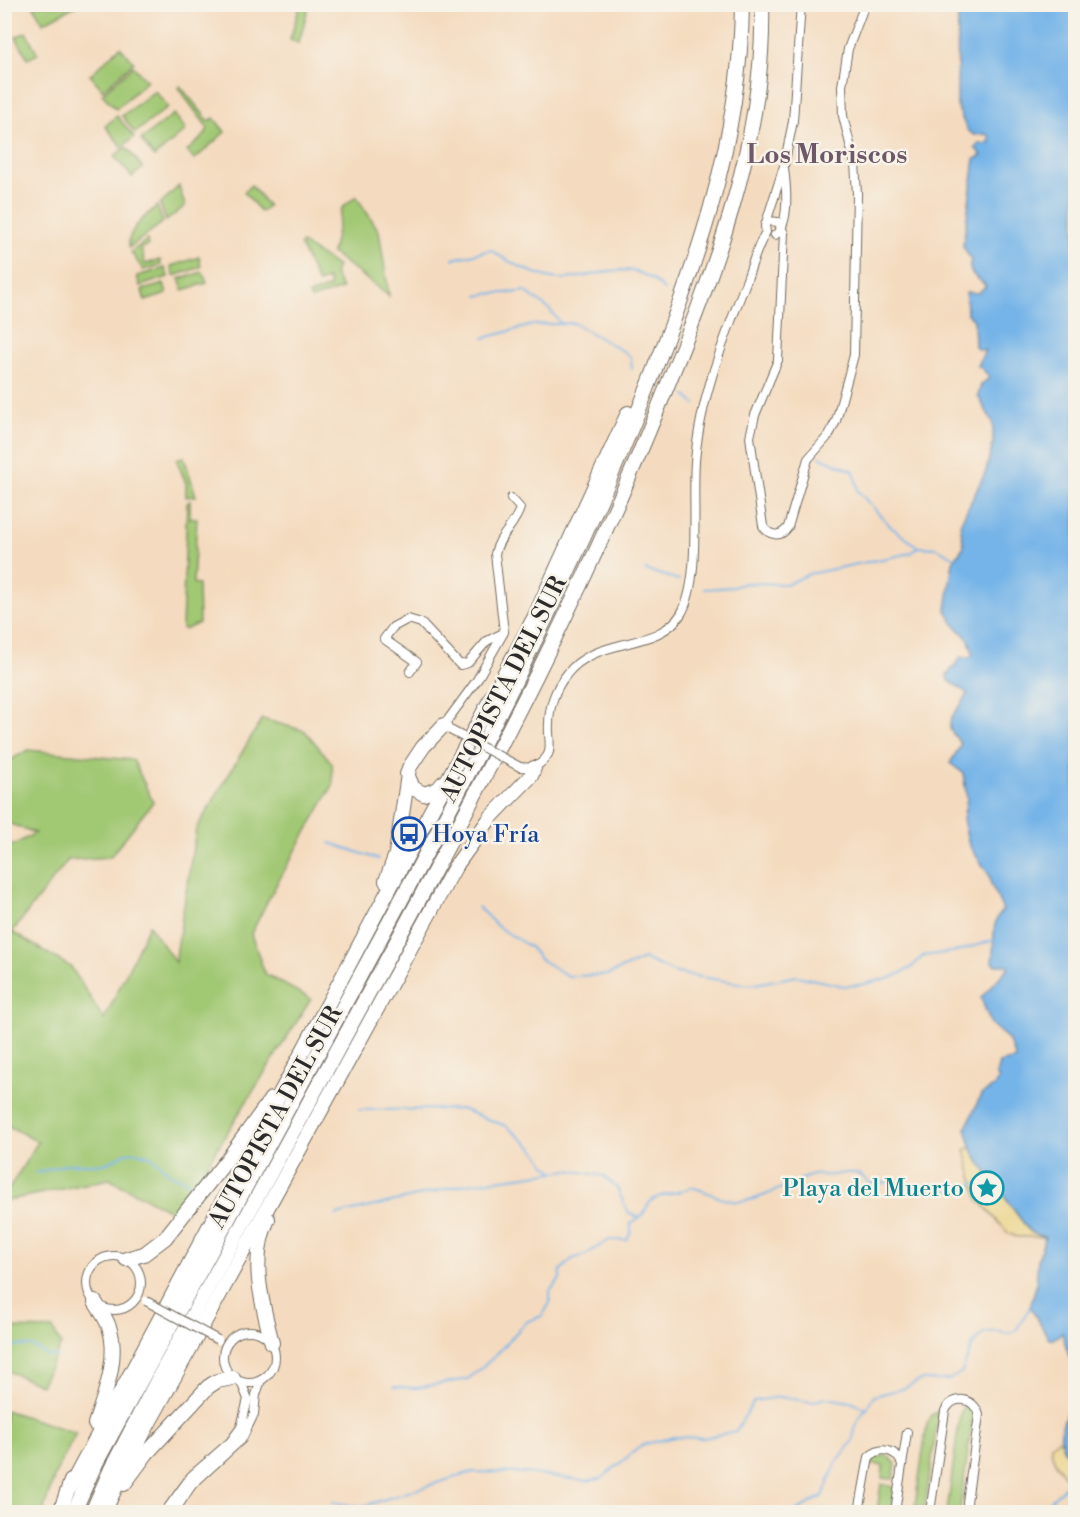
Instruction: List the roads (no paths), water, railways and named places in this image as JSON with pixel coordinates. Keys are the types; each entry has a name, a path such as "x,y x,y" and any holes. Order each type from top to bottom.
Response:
{"highway":[{"name":"AUTOPISTA DEL SUR","path":"74,1512 100,1457 442,824 521,673 601,500 685,286 726,154 738,90 742,4"},
{"name":"AUTOPISTA DEL SUR","path":"92,1512 111,1469 159,1377 521,709 620,499 676,363 712,266 748,150 760,65 762,4"},
{"path":"69,1489 534,618 685,286"},
{"path":"374,918 396,854 407,774 417,755 447,728"},
{"path":"407,774 410,783 418,792 431,794 442,784 453,764 463,754"},
{"path":"104,1512 128,1461 455,867 479,833 531,776 527,767"},
{"path":"335,1083 374,984"},
{"path":"126,1259 144,1254 165,1238 230,1156 302,1056"},
{"path":"272,1343 259,1288 258,1260 265,1225 297,1154"},
{"path":"60,1512 106,1390 112,1353 109,1327 95,1302"},
{"path":"109,1512 125,1481 147,1453 208,1387 217,1381 237,1380"}],"street":[{"path":"511,498 520,508 518,516 496,544 495,554 504,632 447,728 527,767 545,759 549,751 552,704 569,670 596,651 649,636 661,630 679,616 685,605 691,582 695,462 703,411 735,311 766,231 784,166 796,102 801,4"},
{"path":"768,221 777,220 784,233 778,360 755,415 750,437 763,526 775,535 783,533 788,527 808,459 835,425 854,355 857,193 855,164 843,116 842,86 848,49 865,4"},
{"path":"775,235 784,219 784,166"},
{"path":"766,231 779,239 782,250"},
{"path":"410,672 417,662 384,639 393,627 408,619 421,623 460,665 468,663 487,641 504,632"},
{"path":"112,1256 126,1259 139,1276 137,1296 131,1303 117,1310 102,1307 95,1302 87,1288 92,1267 104,1258 112,1256"},
{"path":"137,1296 226,1344"},
{"path":"165,1512 190,1476 230,1442 241,1427 248,1399 237,1380 223,1364 226,1344 235,1334 251,1330 263,1335 272,1343 275,1362 270,1373 252,1383 237,1380"},
{"path":"174,1512 192,1485 242,1439 254,1414 256,1395 261,1380"},
{"path":"930,1512 945,1411 950,1404 960,1399 972,1403 979,1415 966,1502 969,1512"},
{"path":"895,1512 907,1432"},
{"path":"859,1512 869,1457 881,1450 890,1451 902,1464"}],"water":[{"path":"958,5 1075,5 1075,1375 1062,1333 1049,1339 1030,1307 1036,1286 1038,1260 1045,1237 1030,1232 985,1170 973,1152 966,1128 981,1095 995,1086 999,1079 996,1075 999,1063 1016,1059 1008,1039 991,1024 981,998 1008,968 1008,965 995,965 992,961 994,927 1003,910 991,884 990,876 969,845 963,819 967,799 963,773 950,763 961,745 951,730 950,723 967,693 948,680 947,676 961,657 968,658 973,654 969,640 954,624 946,610 953,562 964,546 960,524 986,471 993,444 993,423 978,396 981,385 989,378 978,366 985,350 978,350 975,347 974,320 967,314 966,292 978,293 986,286 971,272 971,260 963,246 975,159 982,155 975,148 979,144 989,143 990,137 986,134 974,135 967,130 957,106"},
{"path":"1075,1389 1076,1464 1062,1446 1061,1437 1064,1419"}],"waterway":[{"path":"453,259 491,250 542,276 559,279 574,278 626,270 651,279 664,290"},
{"path":"478,296 525,291 550,310 562,325"},
{"path":"484,338 533,325 574,323 626,353 631,358 632,369"},
{"path":"686,396 695,404"},
{"path":"820,457 854,471 858,491 891,527 918,547 937,548 955,558"},
{"path":"704,589 733,587 745,583 788,584 809,574 911,553 918,547"},
{"path":"645,570 679,580"},
{"path":"330,843 378,859"},
{"path":"478,907 498,927 530,947 540,959 568,976 607,975 644,959 676,973 750,985 797,976 844,986 859,985 891,978 911,968 923,956 958,951 994,940"},
{"path":"359,1110 461,1109 506,1126 534,1149 546,1165 554,1171"},
{"path":"36,1173 67,1164 105,1164 126,1153 137,1152 152,1157 172,1175 196,1185"},
{"path":"336,1215 467,1184 569,1170 604,1176 617,1188 628,1212 640,1218 655,1198 690,1187 723,1199 743,1201 761,1197 813,1175 856,1173 869,1183 898,1182 917,1188"},
{"path":"925,1190 950,1191 990,1178"},
{"path":"394,1387 416,1388 468,1379 494,1357 526,1322 542,1316 550,1303 550,1291 560,1279 561,1270 572,1259 585,1255 609,1240 627,1240 631,1232 631,1223 640,1218"},
{"path":"794,1512 823,1496 836,1463 852,1442 857,1422 874,1396 905,1388 920,1380 949,1380 962,1372 972,1346 983,1333 996,1331 1009,1334 1017,1329 1030,1307"},
{"path":"4,1346 32,1346 48,1356 57,1356"},
{"path":"333,1502 360,1507 472,1472 526,1473 585,1481 601,1479 642,1445 674,1437 704,1438 736,1431 754,1401 780,1397 812,1402 826,1398 851,1402 867,1409"},
{"path":"1039,1512 1076,1476"}],"place":[{"name":"Hoya Fría","path":"409,834"},
{"name":"Playa del Muerto","path":"987,1188"}],"district":[{"name":"Los Moriscos","path":"827,154"}]}
